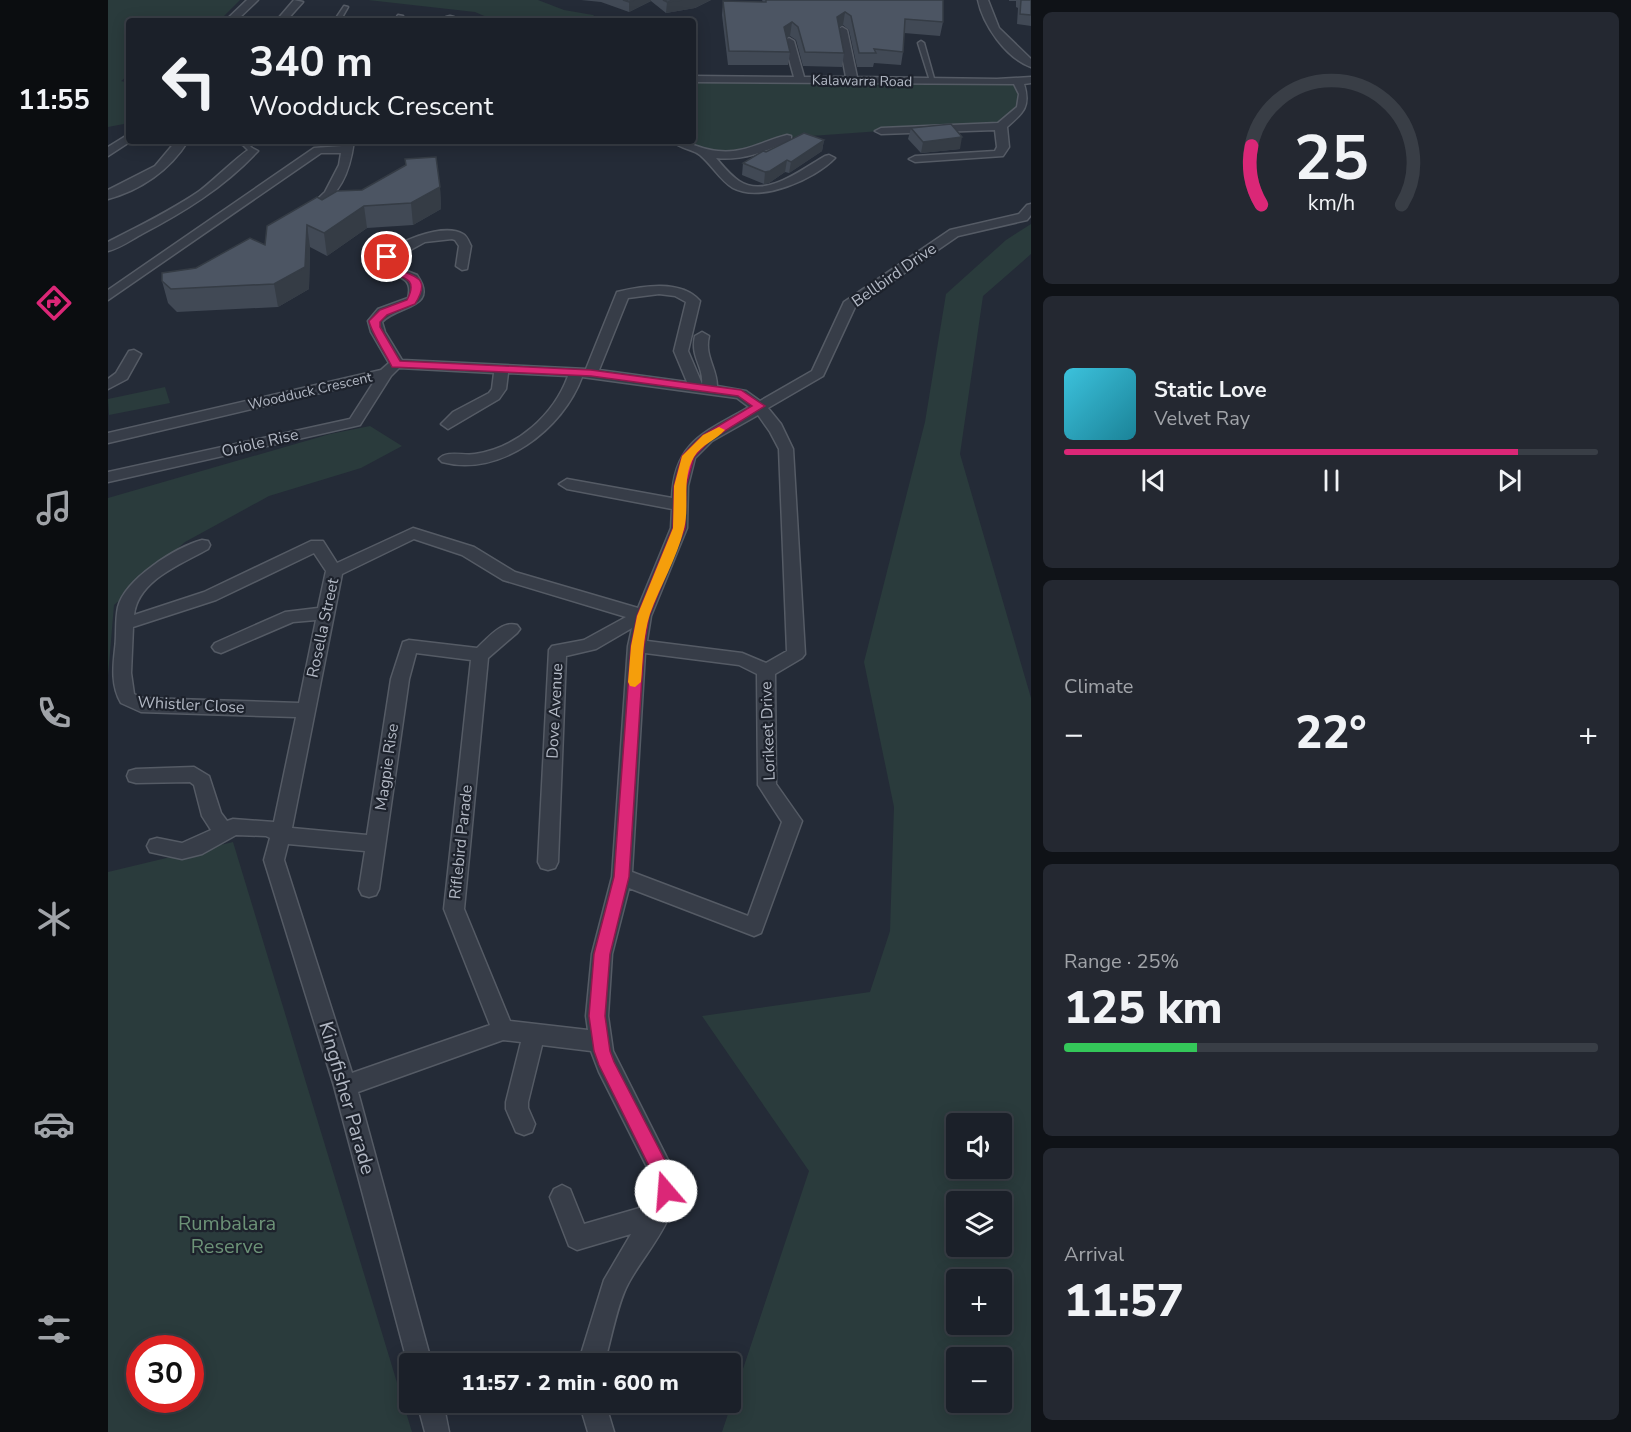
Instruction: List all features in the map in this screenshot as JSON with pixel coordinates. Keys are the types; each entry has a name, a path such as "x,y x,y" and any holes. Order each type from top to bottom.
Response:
{"street":[{"path":"233,18 253,0"},
{"path":"982,0 986,15 997,34 1031,64"},
{"path":"284,18 298,2"},
{"path":"842,30 852,80"},
{"path":"789,41 800,80"},
{"name":"Kalawarra Road","path":"696,79 1018,82 1031,80"},
{"path":"881,130 1001,126 1022,108 1024,94 1018,82"},
{"path":"915,159 999,154 1003,147 1000,135 1001,126"},
{"path":"706,155 736,155 787,138"},
{"path":"108,153 126,139"},
{"path":"108,195 161,169 174,156 180,144"},
{"path":"684,144 706,155 737,185 754,191 777,186 829,158"},
{"path":"108,296 318,150 347,145 345,165 330,194 296,224"},
{"path":"108,247 204,193 241,164 252,151"},
{"name":"Bellbird Drive","path":"594,1353 616,1280 658,1215 665,1198 664,1177 607,1065 597,1016 600,969 622,877 637,646 642,619 679,528 680,486 688,456 706,438 818,373 849,305 954,233 1023,217 1031,208"},
{"path":"391,369 393,354 375,327 375,321 383,312 413,301 416,297 415,281 405,273 388,269 384,264 385,259 432,236 447,234 460,237 465,246 462,266"},
{"path":"447,459 459,462 484,458 531,435 558,411 584,372 622,295 648,289 688,295 693,301 681,351 703,387 712,379 701,362 699,345 702,336"},
{"path":"108,385 122,376 134,354"},
{"path":"448,424 458,415 494,396 499,389 501,368"},
{"name":"Woodduck Crescent","path":"108,438 391,369 501,368 584,372 741,394 760,406"},
{"name":"Oriole Rise","path":"108,477 356,422 391,369"},
{"name":"Lorikeet Drive","path":"622,877 754,927 792,821 767,785 766,671 796,654 786,448 778,428 760,406"},
{"path":"567,484 680,505"},
{"name":"Rosella Street","path":"281,835 334,571 413,533 468,551 509,576 642,619"},
{"name":"Whistler Close","path":"202,544 159,569 129,599 123,655 123,683 127,699 134,704 306,710"},
{"path":"126,622 138,621 210,596 317,545 334,571"},
{"path":"221,647 291,616 325,613"},
{"name":"Dove Avenue","path":"548,862 558,650 575,650 597,641 629,622 642,619"},
{"path":"480,655 511,629"},
{"name":"Magpie Rise","path":"369,890 400,679 409,646 480,655"},
{"path":"637,646 742,659 766,671"},
{"name":"Riflebird Parade","path":"480,655 454,909 503,1030"},
{"path":"136,776 194,774 202,781 212,816 223,831"},
{"path":"158,846 182,851 204,844 233,827 269,828 281,835 376,844"},
{"name":"Kingfisher Parade","path":"281,835 274,860 345,1086 416,1353"},
{"path":"345,1086 503,1030 601,1042"},
{"path":"524,1124 518,1110 518,1102 534,1034"},
{"path":"562,1197 577,1238 658,1215"},
{"path":"433,1413 437,1430"},
{"path":"595,1413 601,1432"}],"lane":[{"path":"339,18 346,7"},
{"path":"921,43 933,81"},
{"path":"245,144 252,151"}],"green space":[{"path":"108,0 240,0 222,18 126,18 126,77 121,81 126,82 126,124 108,127"},
{"path":"368,0 538,0 564,10 593,15 596,18 489,18 475,12"},
{"path":"696,79 1018,82 1022,108 1001,126 783,138 736,155 689,148 683,144 696,144"},
{"path":"1031,224 1031,254 983,296 960,454 1031,698 1031,1432 722,1432 728,1413 741,1413 741,1375 809,1171 702,1016 870,992 890,931 894,807 864,662 925,422 946,294 1006,240"},
{"path":"165,387 170,403 109,415 108,399"},
{"path":"370,426 402,446 361,468 269,496 185,542 114,605 108,676 108,498 330,434"},
{"name":"Rumbalara Reserve","path":"233,842 399,1389 399,1413 406,1413 412,1432 108,1432 108,872"}],"building":[{"path":"766,0 943,0 943,22 905,19 903,52 874,49 876,53 859,53 851,16 845,12 837,17 844,53 805,52 798,27 792,22 784,27 790,52 729,51 723,1 766,2"},
{"path":"1021,0 1031,0 1031,15 1020,14"},
{"path":"951,124 962,137 923,142 911,128"},
{"path":"804,133 824,140 791,162 787,160 770,171 765,172 743,163 763,151 766,152"},
{"path":"436,157 440,187 411,203 364,206 324,233 307,225 305,267 274,284 171,289 162,281 162,273 196,268 250,238 265,245 267,226 317,197 322,200 337,191 362,190 406,165 405,159"}],"slow traffic":[{"path":"635,682 637,646 643,616 679,528 680,486 688,456 706,438 719,430"}],"route":[{"path":"387,257 384,261 388,269 405,273 415,281 416,297 408,304 383,312 376,318 374,324 393,354 396,364 591,373 741,394 760,406 706,438 688,456 680,486 679,528 643,616 637,646 622,877 602,954 597,990 597,1016 602,1051 607,1065 662,1172 666,1191"}]}
